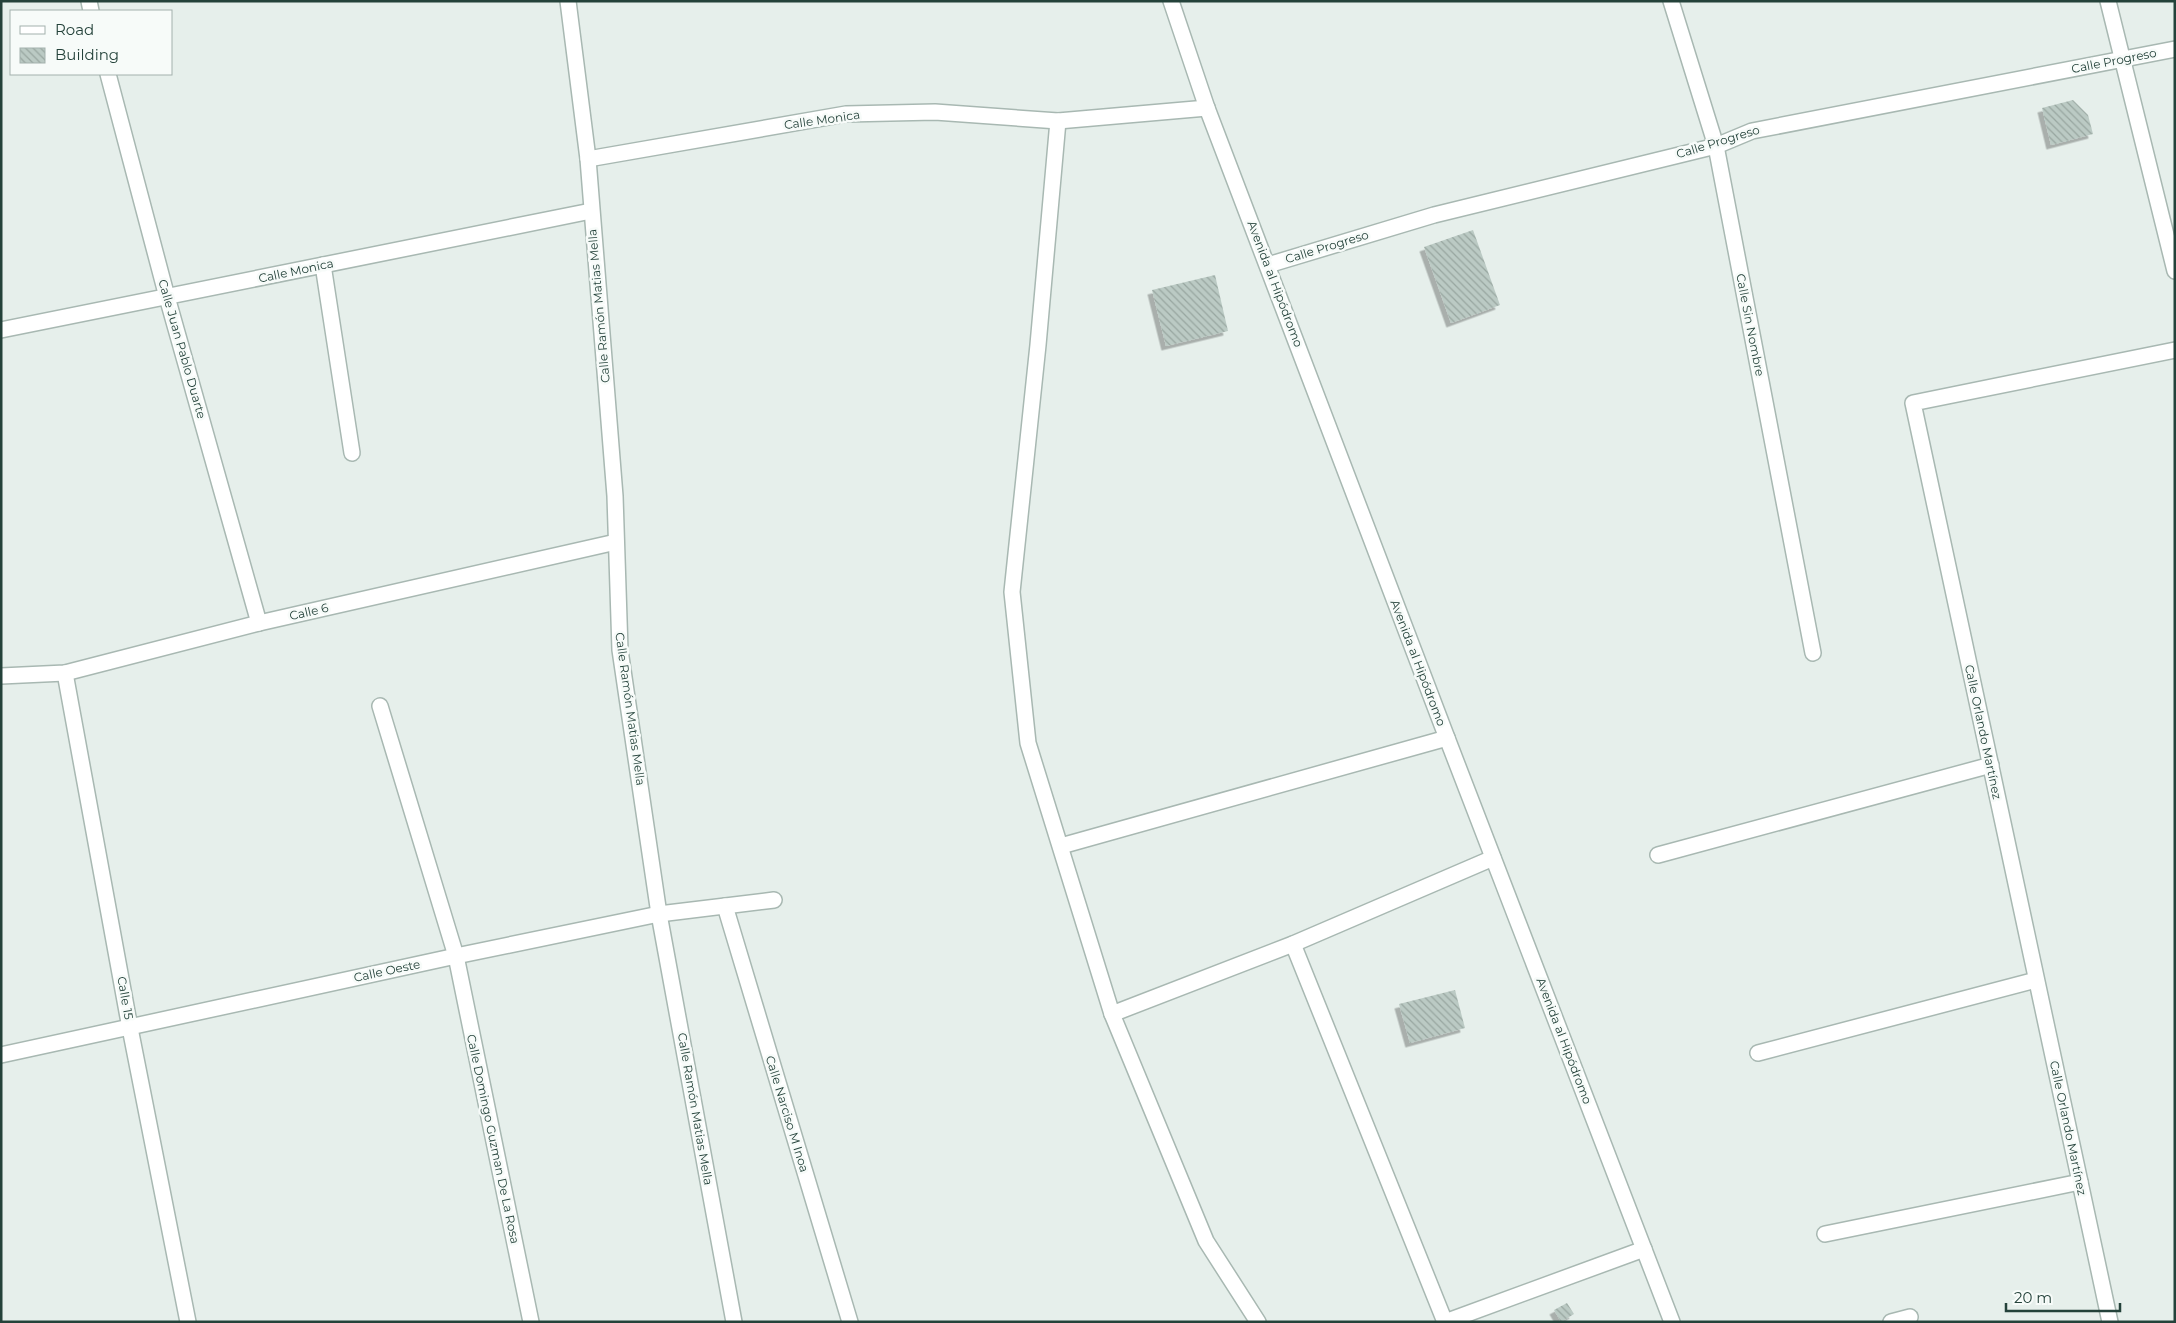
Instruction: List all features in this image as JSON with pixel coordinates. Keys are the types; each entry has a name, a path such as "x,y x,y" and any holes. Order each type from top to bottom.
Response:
{"street":[{"name":"Calle Ramón Matias Mella","path":"568,1 588,159 614,496 620,650 659,914 734,1322"},
{"name":"Calle Sin Nombre","path":"1671,1 1716,146 1813,653"},
{"path":"2108,1 2175,271"},
{"name":"Avenida al Hipódromo","path":"1172,2 1208,108 1447,738 1672,1322"},
{"name":"Calle Progreso","path":"1268,265 1434,215 1716,146 1752,131 2175,49"},
{"name":"Calle Juan Pablo Duarte","path":"108,75 167,297 260,623"},
{"name":"Calle Monica","path":"588,159 846,114 935,112 1058,121 1208,108"},
{"path":"1058,121 1038,345 1012,592 1028,743 1112,1014 1206,1241 1258,1322"},
{"name":"Calle Monica","path":"1,330 591,211"},
{"path":"323,265 352,452"},
{"name":"Calle Orlando Martínez","path":"2110,1322 1913,403 2175,350"},
{"name":"Calle 6","path":"1,676 65,674 260,623 616,542"},
{"name":"Calle 15","path":"65,674 130,1028 188,1322"},
{"name":"Calle Domingo Guzman De La Rosa","path":"380,706 456,956 531,1322"},
{"path":"1061,846 1447,738"},
{"path":"1658,854 1991,765"},
{"path":"1112,1014 1293,944 1494,858"},
{"name":"Calle Oeste","path":"1,1055 659,914 774,900"},
{"name":"Calle Narciso M Inoa","path":"725,906 850,1322"},
{"path":"1293,944 1445,1322 1644,1249"},
{"path":"1758,1053 2036,980"},
{"path":"1825,1234 2080,1182"},
{"path":"1891,1322 1910,1317"}],"building":[{"path":"2073,100 2088,115 2093,134 2051,145 2042,108"},
{"path":"1473,230 1500,305 1451,323 1424,247"},
{"path":"1215,275 1228,331 1166,346 1152,290"},
{"path":"1455,990 1465,1028 1410,1043 1399,1004"},
{"path":"1567,1303 1574,1314 1561,1322 1554,1310"}]}
